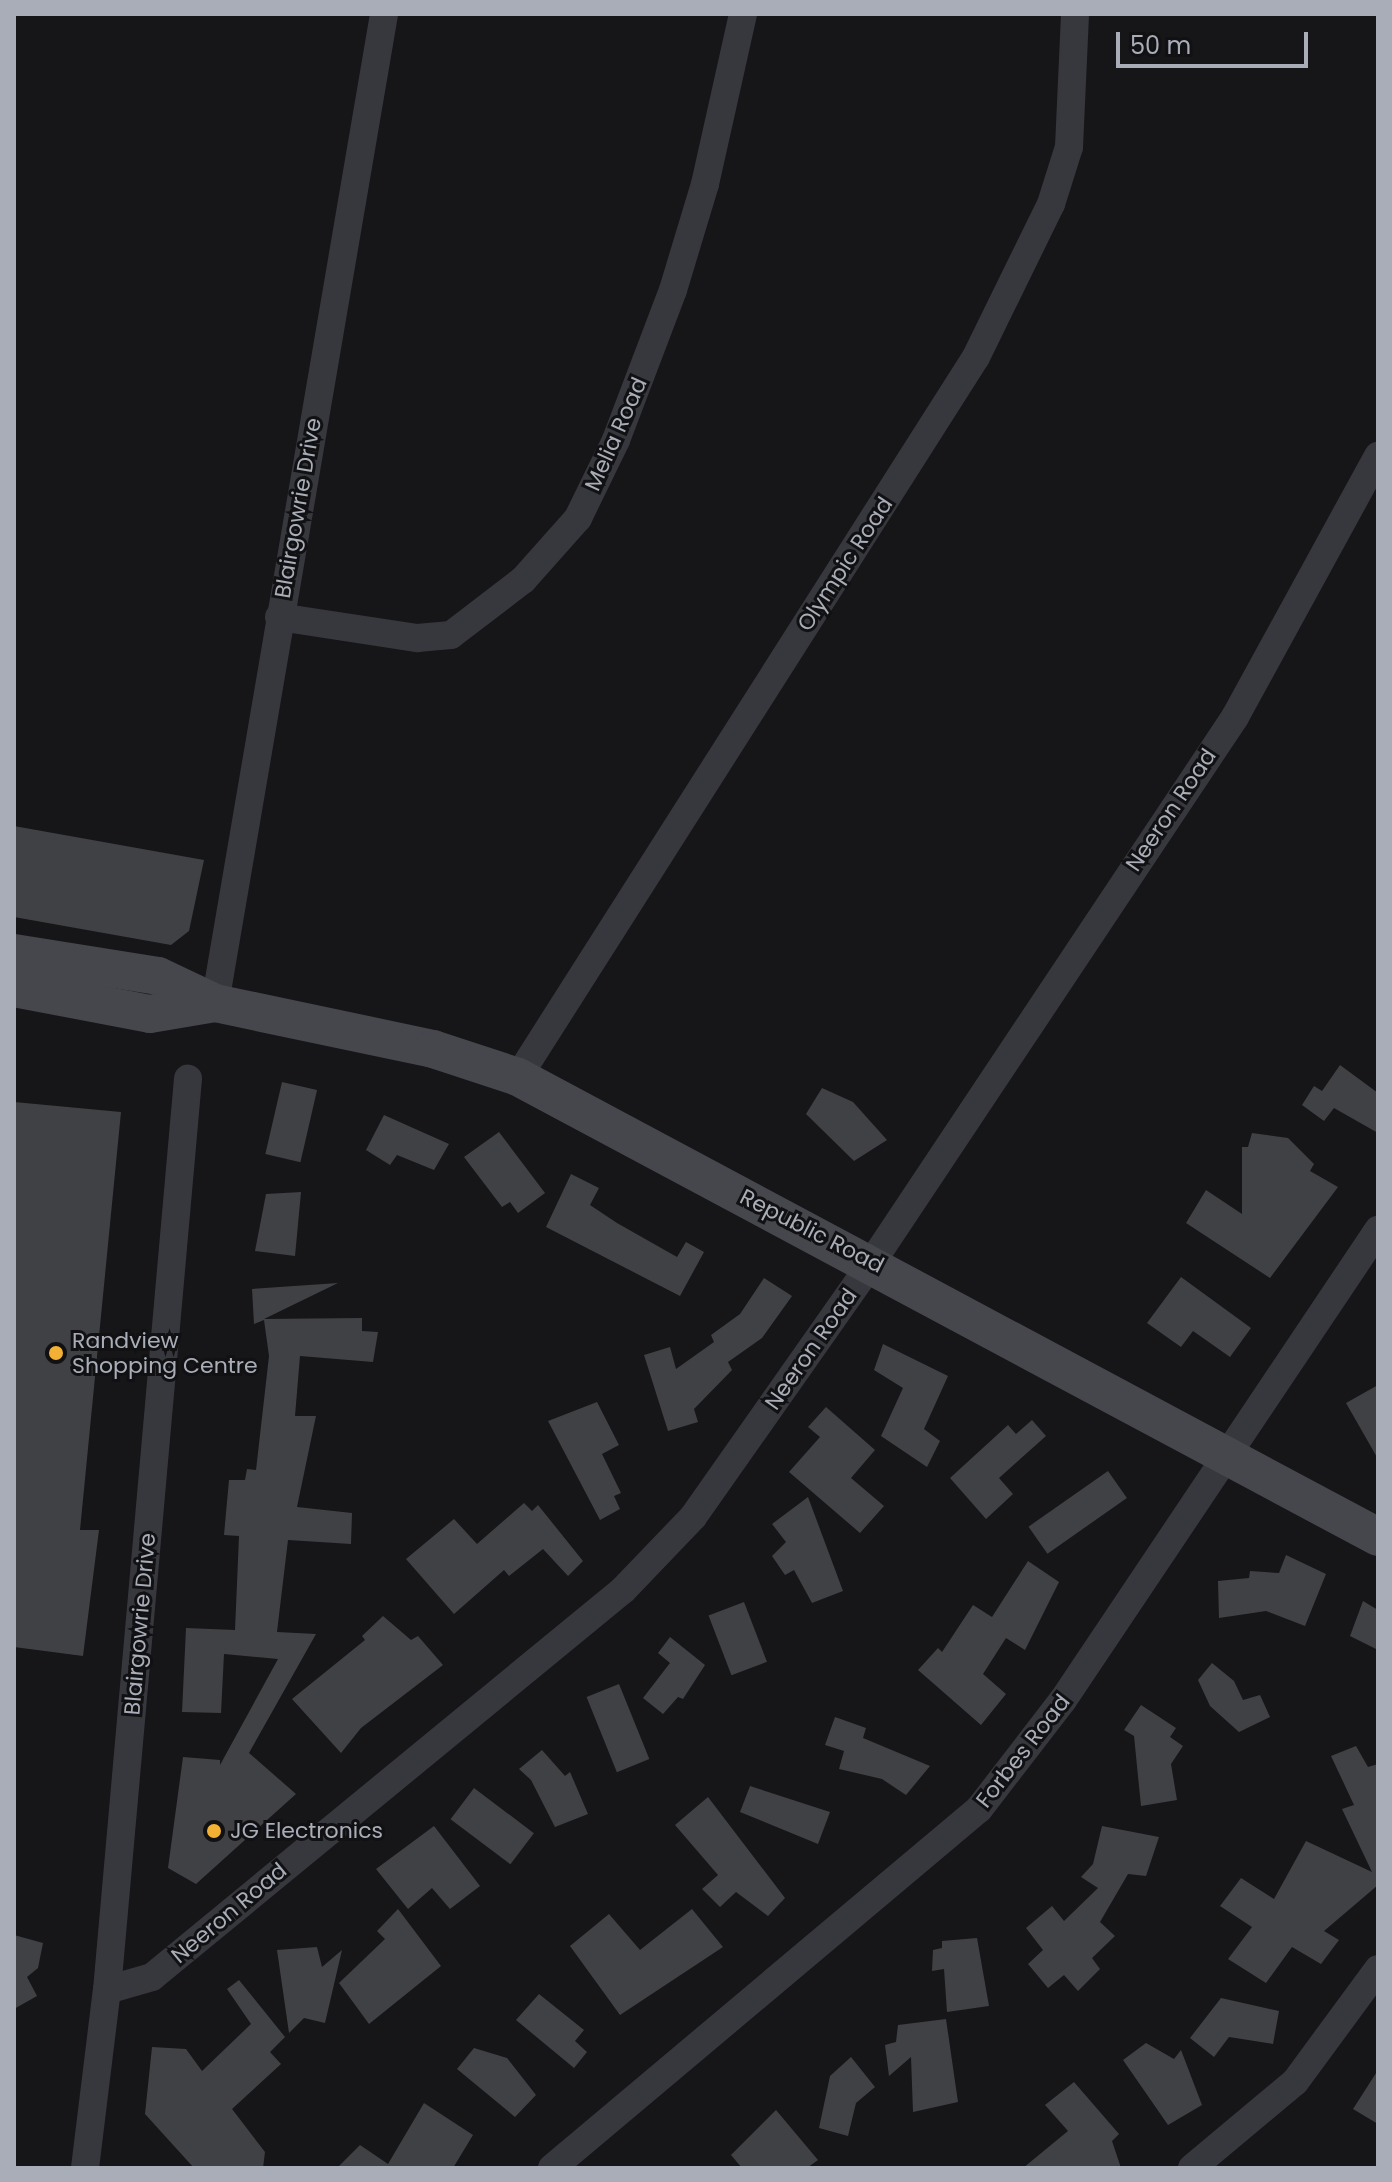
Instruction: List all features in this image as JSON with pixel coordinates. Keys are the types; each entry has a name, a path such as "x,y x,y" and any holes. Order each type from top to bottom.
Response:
{"main road":[{"name":"Republic Road","path":"14,953 158,976 215,1003 433,1049 518,1077 872,1262 1378,1537"},
{"name":"Republic Road","path":"14,988 150,1014 215,1003"}],"street":[{"name":"Blairgowrie Drive","path":"215,1003 384,14"},
{"name":"Melia Road","path":"279,617 417,638 451,635 523,580 578,518 616,440 673,290 705,184 743,14"},
{"name":"Olympic Road","path":"518,1077 976,357 1051,204 1069,147 1075,14"},
{"name":"Neeron Road","path":"107,1990 152,1977 650,1565 693,1517 872,1262 1235,717 1378,456"},
{"name":"Blairgowrie Drive","path":"85,2168 107,1990 188,1079"},
{"name":"Forbes Road","path":"552,2168 979,1809 1063,1700 1378,1230"},
{"path":"1192,2168 1295,2082 1378,1969"}],"building":[{"path":"14,826 204,860 189,931 171,945 14,917"},
{"path":"1340,1065 1378,1093 1378,1133 1334,1108 1324,1121 1302,1105 1314,1086 1322,1091"},
{"path":"282,1082 317,1090 300,1162 265,1154"},
{"path":"822,1088 853,1102 887,1140 854,1161 806,1114"},
{"name":"Randview Shopping Centre","path":"14,1102 121,1112 80,1530 99,1530 83,1656 14,1647"},
{"path":"384,1115 449,1144 434,1170 397,1155 390,1165 366,1150"},
{"path":"499,1132 545,1193 518,1213 510,1202 502,1207 464,1157"},
{"path":"1252,1133 1288,1138 1314,1164 1310,1171 1338,1187 1270,1278 1186,1223 1206,1190 1242,1214 1242,1147 1248,1147"},
{"path":"571,1174 599,1188 590,1205 617,1223 677,1257 686,1242 704,1252 680,1296 546,1227"},
{"path":"301,1192 295,1256 255,1251 266,1194"},
{"path":"1181,1277 1251,1328 1230,1357 1193,1331 1181,1347 1147,1323"},
{"path":"764,1278 792,1296 762,1338 728,1362 732,1370 694,1409 698,1422 668,1431 644,1355 670,1347 676,1369 714,1342 711,1335 740,1314"},
{"path":"338,1283 264,1319 362,1318 362,1331 378,1332 373,1362 300,1356 295,1416 316,1416 297,1507 352,1513 351,1544 288,1540 277,1632 316,1634 249,1753 296,1794 196,1884 168,1868 183,1757 220,1760 220,1765 278,1659 224,1654 221,1713 182,1712 186,1628 235,1630 239,1536 224,1535 229,1480 245,1480 247,1469 256,1470 269,1356 264,1320 254,1324 252,1289"},
{"path":"883,1344 948,1376 924,1429 940,1441 927,1467 881,1436 903,1388 874,1370"},
{"path":"1378,1385 1378,1459 1346,1403"},
{"path":"597,1402 619,1445 602,1454 621,1493 614,1496 620,1509 600,1520 548,1421"},
{"path":"826,1407 875,1450 851,1478 884,1506 860,1533 789,1472 820,1437 808,1427"},
{"path":"1032,1420 1046,1436 999,1478 1013,1494 986,1519 950,1478 1008,1425 1016,1434"},
{"path":"1108,1471 1127,1498 1047,1554 1029,1527"},
{"path":"808,1497 843,1591 812,1603 794,1570 785,1575 772,1556 786,1542 772,1524"},
{"path":"524,1503 532,1511 538,1505 583,1561 568,1576 543,1549 509,1576 504,1570 454,1614 406,1559 454,1519 477,1544"},
{"path":"1286,1555 1326,1574 1305,1626 1266,1611 1219,1618 1218,1581 1249,1578 1250,1571 1279,1573"},
{"path":"1028,1561 1059,1582 1025,1650 1006,1638 983,1674 1006,1694 981,1725 918,1670 938,1648 942,1652 973,1605 992,1617"},
{"path":"1363,1601 1378,1610 1378,1650 1350,1636"},
{"path":"744,1602 767,1662 731,1675 709,1616"},
{"path":"383,1616 411,1640 418,1636 443,1665 361,1728 341,1753 292,1699 365,1640 362,1636"},
{"path":"670,1637 705,1665 683,1699 678,1697 663,1714 643,1698 670,1663 658,1653"},
{"path":"1212,1663 1234,1681 1243,1700 1260,1695 1270,1717 1239,1732 1210,1706 1198,1680"},
{"path":"619,1684 649,1759 617,1772 587,1697"},
{"path":"1141,1705 1176,1728 1170,1737 1183,1746 1171,1764 1177,1800 1141,1806 1134,1736 1124,1730"},
{"path":"835,1717 866,1728 863,1738 930,1766 906,1795 882,1779 839,1769 844,1751 825,1745"},
{"path":"1356,1746 1368,1767 1378,1764 1378,1885 1324,1931 1339,1940 1321,1964 1292,1947 1266,1983 1228,1959 1252,1927 1220,1906 1241,1878 1274,1899 1306,1841 1372,1872 1342,1809 1354,1805 1331,1756"},
{"path":"542,1750 565,1776 570,1772 588,1814 555,1827 531,1780 519,1769"},
{"path":"750,1786 830,1812 818,1844 740,1812"},
{"path":"474,1788 534,1833 510,1864 451,1819"},
{"path":"708,1797 785,1898 768,1916 736,1892 720,1907 702,1889 718,1875 675,1825"},
{"path":"434,1826 480,1886 450,1909 432,1888 408,1909 376,1869"},
{"path":"1102,1826 1159,1837 1146,1876 1128,1874 1100,1922 1115,1936 1092,1958 1100,1969 1078,1991 1064,1975 1048,1988 1028,1964 1043,1950 1026,1928 1052,1906 1064,1921 1098,1888 1081,1877 1093,1864"},
{"path":"398,1909 441,1966 369,2024 339,1983 385,1939 377,1931"},
{"path":"692,1909 723,1947 620,2015 570,1946 609,1914 640,1950"},
{"path":"14,1935 43,1943 38,1968 27,1977 37,1996 14,2009"},
{"path":"977,1938 989,2006 947,2012 944,1969 932,1971 933,1950 942,1948 942,1941"},
{"path":"317,1947 322,1967 342,1950 325,2023 304,2018 289,2033 277,1950"},
{"path":"239,1980 285,2037 270,2052 281,2064 232,2109 265,2152 263,2168 194,2168 145,2114 152,2047 186,2049 202,2071 251,2024 227,1989"},
{"path":"539,1994 584,2030 575,2041 587,2052 574,2068 516,2020"},
{"path":"1221,1998 1279,2011 1273,2044 1229,2037 1214,2057 1190,2038"},
{"path":"946,2019 958,2102 913,2112 911,2057 889,2076 885,2045 896,2042 898,2025"},
{"path":"1146,2043 1174,2059 1181,2050 1202,2105 1168,2125 1123,2060"},
{"path":"474,2048 507,2058 536,2095 515,2117 457,2069"},
{"path":"851,2057 875,2087 856,2103 848,2136 819,2128 830,2076"},
{"path":"1378,2070 1378,2124 1353,2109"},
{"path":"1074,2082 1119,2134 1112,2141 1121,2168 1023,2168 1068,2131 1045,2105"},
{"path":"424,2103 473,2135 453,2168 337,2168 360,2145 388,2164"},
{"path":"776,2110 818,2160 807,2168 742,2168 731,2155"}],"place":[{"name":"Randview Shopping Centre","path":"56,1353"},
{"name":"JG Electronics","path":"214,1831"}]}
